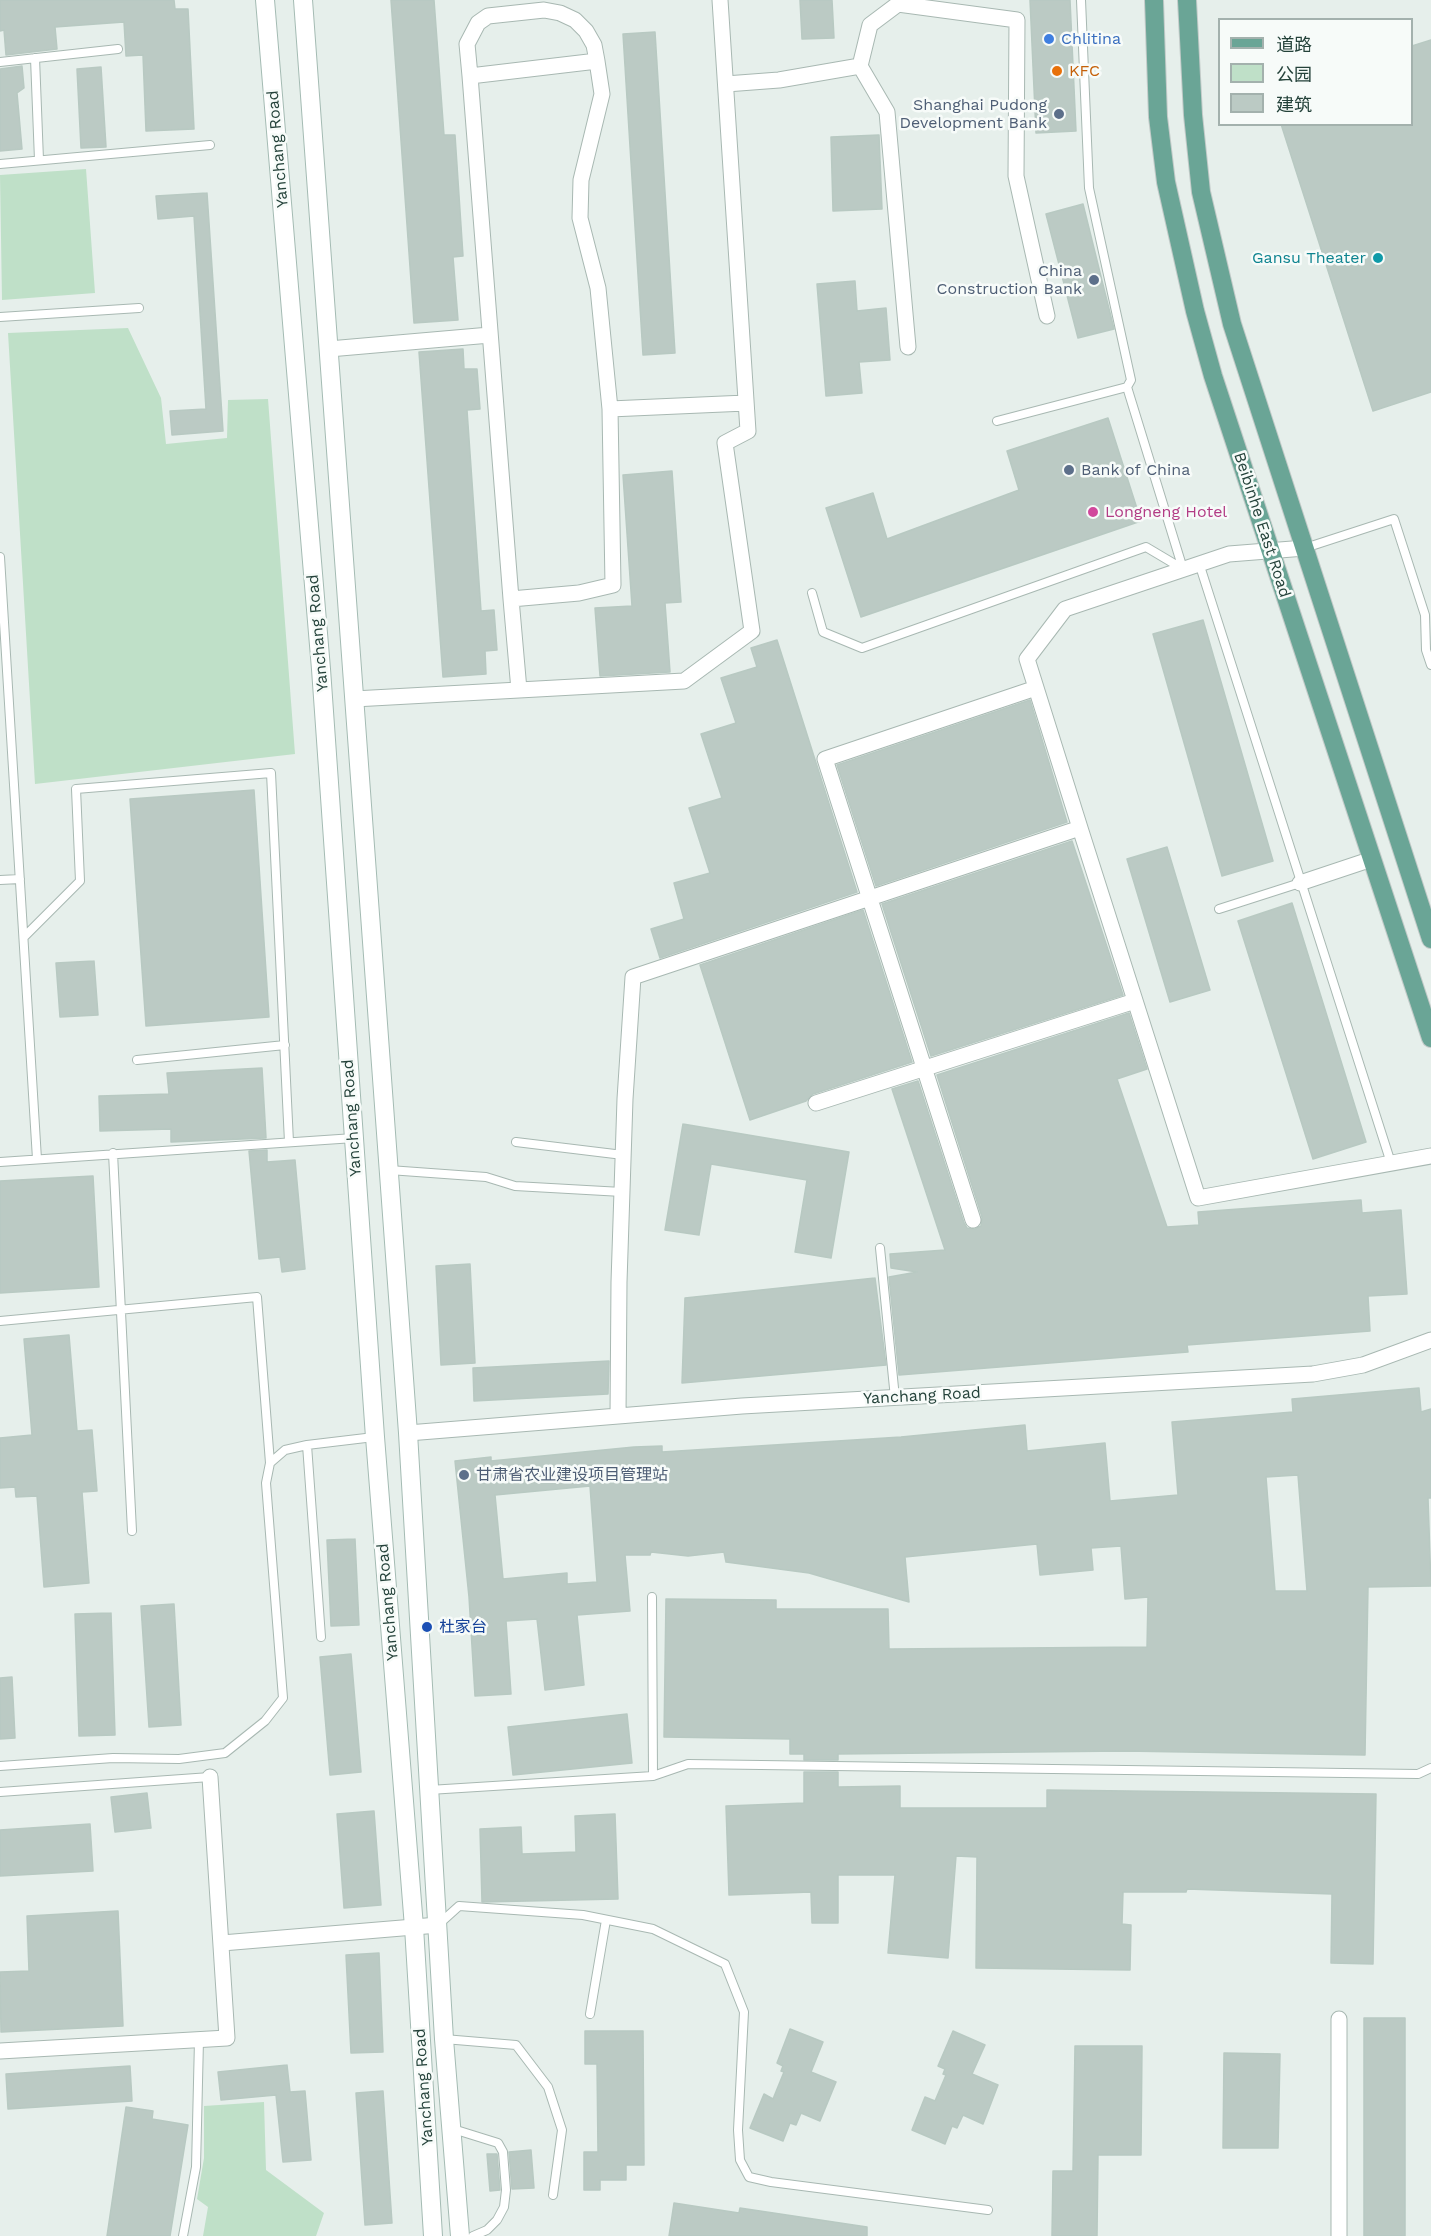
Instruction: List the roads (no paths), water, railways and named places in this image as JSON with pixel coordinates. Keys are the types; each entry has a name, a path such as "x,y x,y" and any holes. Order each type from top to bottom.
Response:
{"main road":[{"name":"Yanchang Road","path":"265,0 321,669 375,1437 414,1927 434,2236"},
{"name":"Yanchang Road","path":"303,0 408,1433 444,2039 460,2236"},
{"name":"Beibinhe East Road","path":"1154,0 1158,117 1166,182 1180,254 1213,376 1431,1038"},
{"name":"Beibinhe East Road","path":"1187,0 1193,115 1201,192 1232,324 1431,939"}],"street":[{"path":"354,699 684,681 752,631 725,443 748,431 720,0"},
{"path":"908,347 887,112 860,66 870,26 898,4 1017,20 1016,176 1047,316"},
{"path":"511,599 579,593 613,585 610,409 598,288 580,218 581,180 602,94 594,45 586,31 575,20 560,13 544,10 488,16 478,23 467,44 511,599 519,690"},
{"path":"470,76 597,61"},
{"path":"726,84 779,80 860,66"},
{"path":"329,349 490,335"},
{"path":"610,409 746,403"},
{"path":"1305,548 1271,553 1229,554 1065,609 1027,659 1198,1198 1431,1156"},
{"path":"973,1220 825,759 1036,688"},
{"path":"618,1416 623,1155 633,977 1080,828"},
{"path":"1299,883 1372,859"},
{"path":"816,1103 1135,1001"},
{"name":"Yanchang Road","path":"408,1433 618,1416 1313,1374 1363,1365 1431,1340"},
{"path":"0,2051 227,2038 210,1778"},
{"path":"222,1943 438,1925"},
{"path":"1339,2019 1339,2236"}],"lane":[{"path":"997,421 1127,387 1131,380 1089,188 1081,0"},
{"path":"0,62 118,49"},
{"path":"35,58 39,160"},
{"path":"0,164 210,145"},
{"path":"0,317 139,308"},
{"path":"1127,387 1183,569"},
{"path":"1305,548 1394,519 1425,615 1426,650 1431,665"},
{"path":"812,593 823,632 862,648 1146,547 1183,569"},
{"path":"0,557 3,648 24,937 37,1160"},
{"path":"1199,563 1390,1163"},
{"path":"24,937 80,881 76,789 271,773 289,1142"},
{"path":"0,880 20,879"},
{"path":"1219,909 1299,883"},
{"path":"137,1060 285,1045"},
{"path":"0,1162 354,1138"},
{"path":"516,1142 623,1155"},
{"path":"113,1153 132,1531"},
{"path":"389,1170 486,1177 515,1186 622,1192"},
{"path":"880,1248 895,1398"},
{"path":"0,1321 257,1297 270,1463 267,1483 283,1698 266,1721 225,1753 180,1759 112,1758 0,1766"},
{"path":"270,1463 285,1450 307,1445 375,1437"},
{"path":"307,1445 321,1637"},
{"path":"652,1597 654,1776"},
{"path":"429,1790 654,1776 688,1764 1418,1774 1431,1768"},
{"path":"0,1792 210,1778"},
{"path":"438,1925 459,1906 583,1915 653,1929 726,1964 744,2012 738,2130 740,2160 749,2177 771,2182 988,2210"},
{"path":"590,2014 606,1920"},
{"path":"444,2039 516,2045 548,2087 562,2130 553,2195"},
{"path":"183,2236 196,2167 199,2040"},
{"path":"451,2128 498,2143 503,2152 506,2190 504,2207 497,2220 487,2230 473,2236"}],"place":[{"name":"Chlitina","path":"1049,39"},
{"name":"KFC","path":"1057,71"},
{"name":"Shanghai Pudong Development Bank","path":"1059,114"},
{"name":"Gansu Theater","path":"1378,258"},
{"name":"China Construction Bank","path":"1094,280"},
{"name":"Bank of China","path":"1069,470"},
{"name":"Longneng Hotel","path":"1093,512"},
{"name":"甘肃省农业建设项目管理站","path":"464,1475"},
{"name":"杜家台","path":"427,1627"}]}
